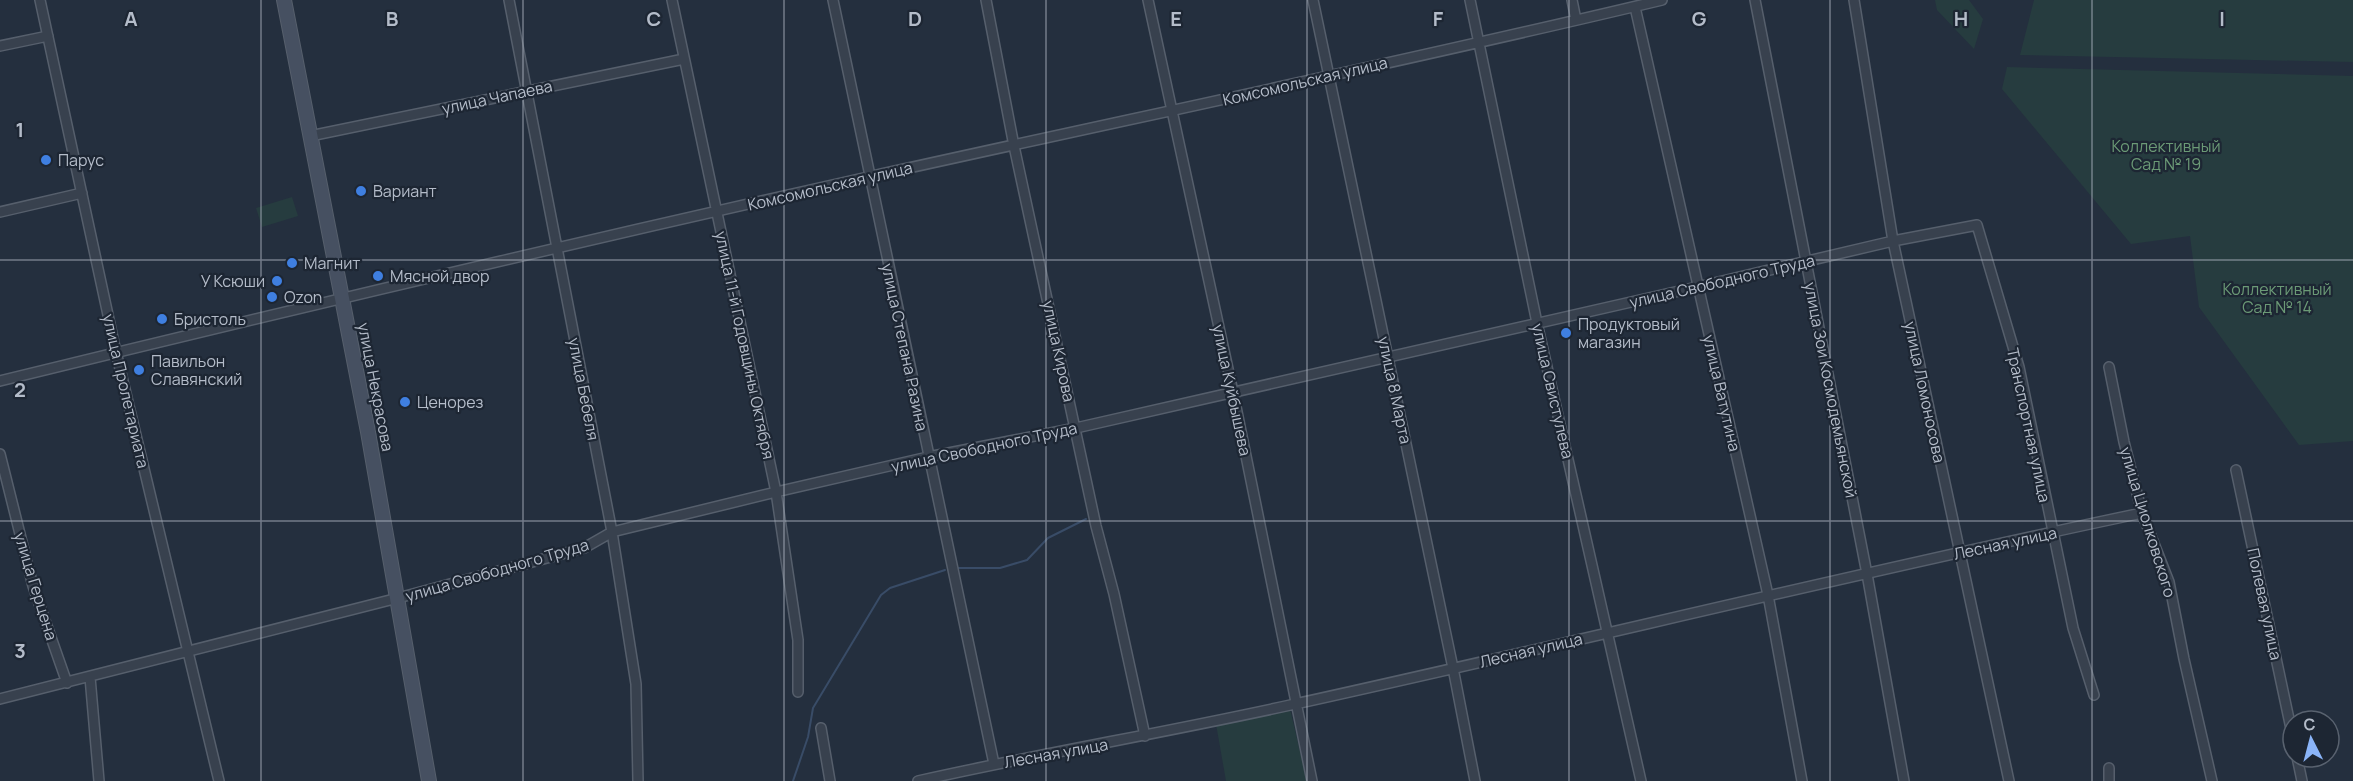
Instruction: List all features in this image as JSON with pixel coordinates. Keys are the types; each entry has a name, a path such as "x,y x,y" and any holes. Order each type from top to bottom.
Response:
{"street":[{"name":"улица Пролетариата","path":"40,0 116,352 219,781"},
{"name":"улица Некрасова","path":"284,0 398,598 429,781"},
{"name":"улица Бебеля","path":"509,0 612,532 636,684 638,781"},
{"name":"улица 11-й Годовщины Октября","path":"672,0 776,492 798,640 798,692"},
{"name":"улица Степана Разина","path":"833,0 994,764"},
{"name":"улица Кирова","path":"986,0 1014,146 1096,526 1114,594 1145,736"},
{"name":"улица Куйбышева","path":"1148,0 1233,392 1312,781"},
{"name":"улица 8 Марта","path":"1313,0 1331,75 1454,668 1475,781"},
{"name":"улица Свистулева","path":"1470,0 1537,323 1641,781"},
{"path":"1572,0 1576,20"},
{"name":"Комсомольская улица","path":"0,381 556,247 1662,0"},
{"name":"улица Зои Космодемьянской","path":"1755,0 1804,261 1868,574 1904,781"},
{"name":"улица Ломоносова","path":"1854,0 1893,241 2009,781"},
{"name":"улица Ватутина","path":"1635,7 1768,595 1802,781"},
{"path":"0,46 48,36"},
{"name":"улица Чапаева","path":"310,135 684,59"},
{"path":"0,212 82,193"},
{"name":"улица Свободного Труда","path":"0,699 398,598 584,548 612,532 776,492 928,457 1076,428 1804,261 1977,225"},
{"name":"Транспортная улица","path":"1977,225 2019,368 2073,628 2094,695"},
{"name":"улица Циолковского","path":"2109,367 2124,442 2142,513 2169,582 2212,781"},
{"name":"улица Герцена","path":"0,454 33,586 67,682"},
{"name":"Полевая улица","path":"2236,470 2287,709"},
{"name":"Лесная улица","path":"918,781 1296,704 1768,595 2142,513"},
{"path":"90,677 99,781"},
{"path":"821,728 830,781"},
{"path":"2109,768 2109,781"}],"green space":[{"path":"1935,0 1969,0 1983,19 1974,49 1937,10"},
{"path":"2034,0 2353,0 2353,62 2020,55"},
{"name":"Коллективный Сад № 19","path":"2007,67 2353,76 2353,441 2299,445 2199,307 2190,236 2131,244 2002,89"},
{"path":"292,197 298,216 262,227 256,208"},
{"path":"1290,709 1307,781 1226,781 1216,724"}],"waterway":[{"path":"957,568 1000,568 1027,560 1048,538 1086,519"},
{"path":"793,781 808,737 813,708 881,595 890,588 945,570"}],"place":[{"name":"Парус","path":"46,160"},
{"name":"Вариант","path":"361,191"},
{"name":"Магнит","path":"292,263"},
{"name":"Мясной двор","path":"378,276"},
{"name":"У Ксюши","path":"277,281"},
{"name":"Ozon","path":"272,297"},
{"name":"Бристоль","path":"162,319"},
{"name":"Продуктовый магазин","path":"1566,333"},
{"name":"Павильон Славянский","path":"139,370"},
{"name":"Ценорез","path":"405,402"}],"park label":[{"name":"Коллективный Сад № 14","path":"2277,298"}]}
